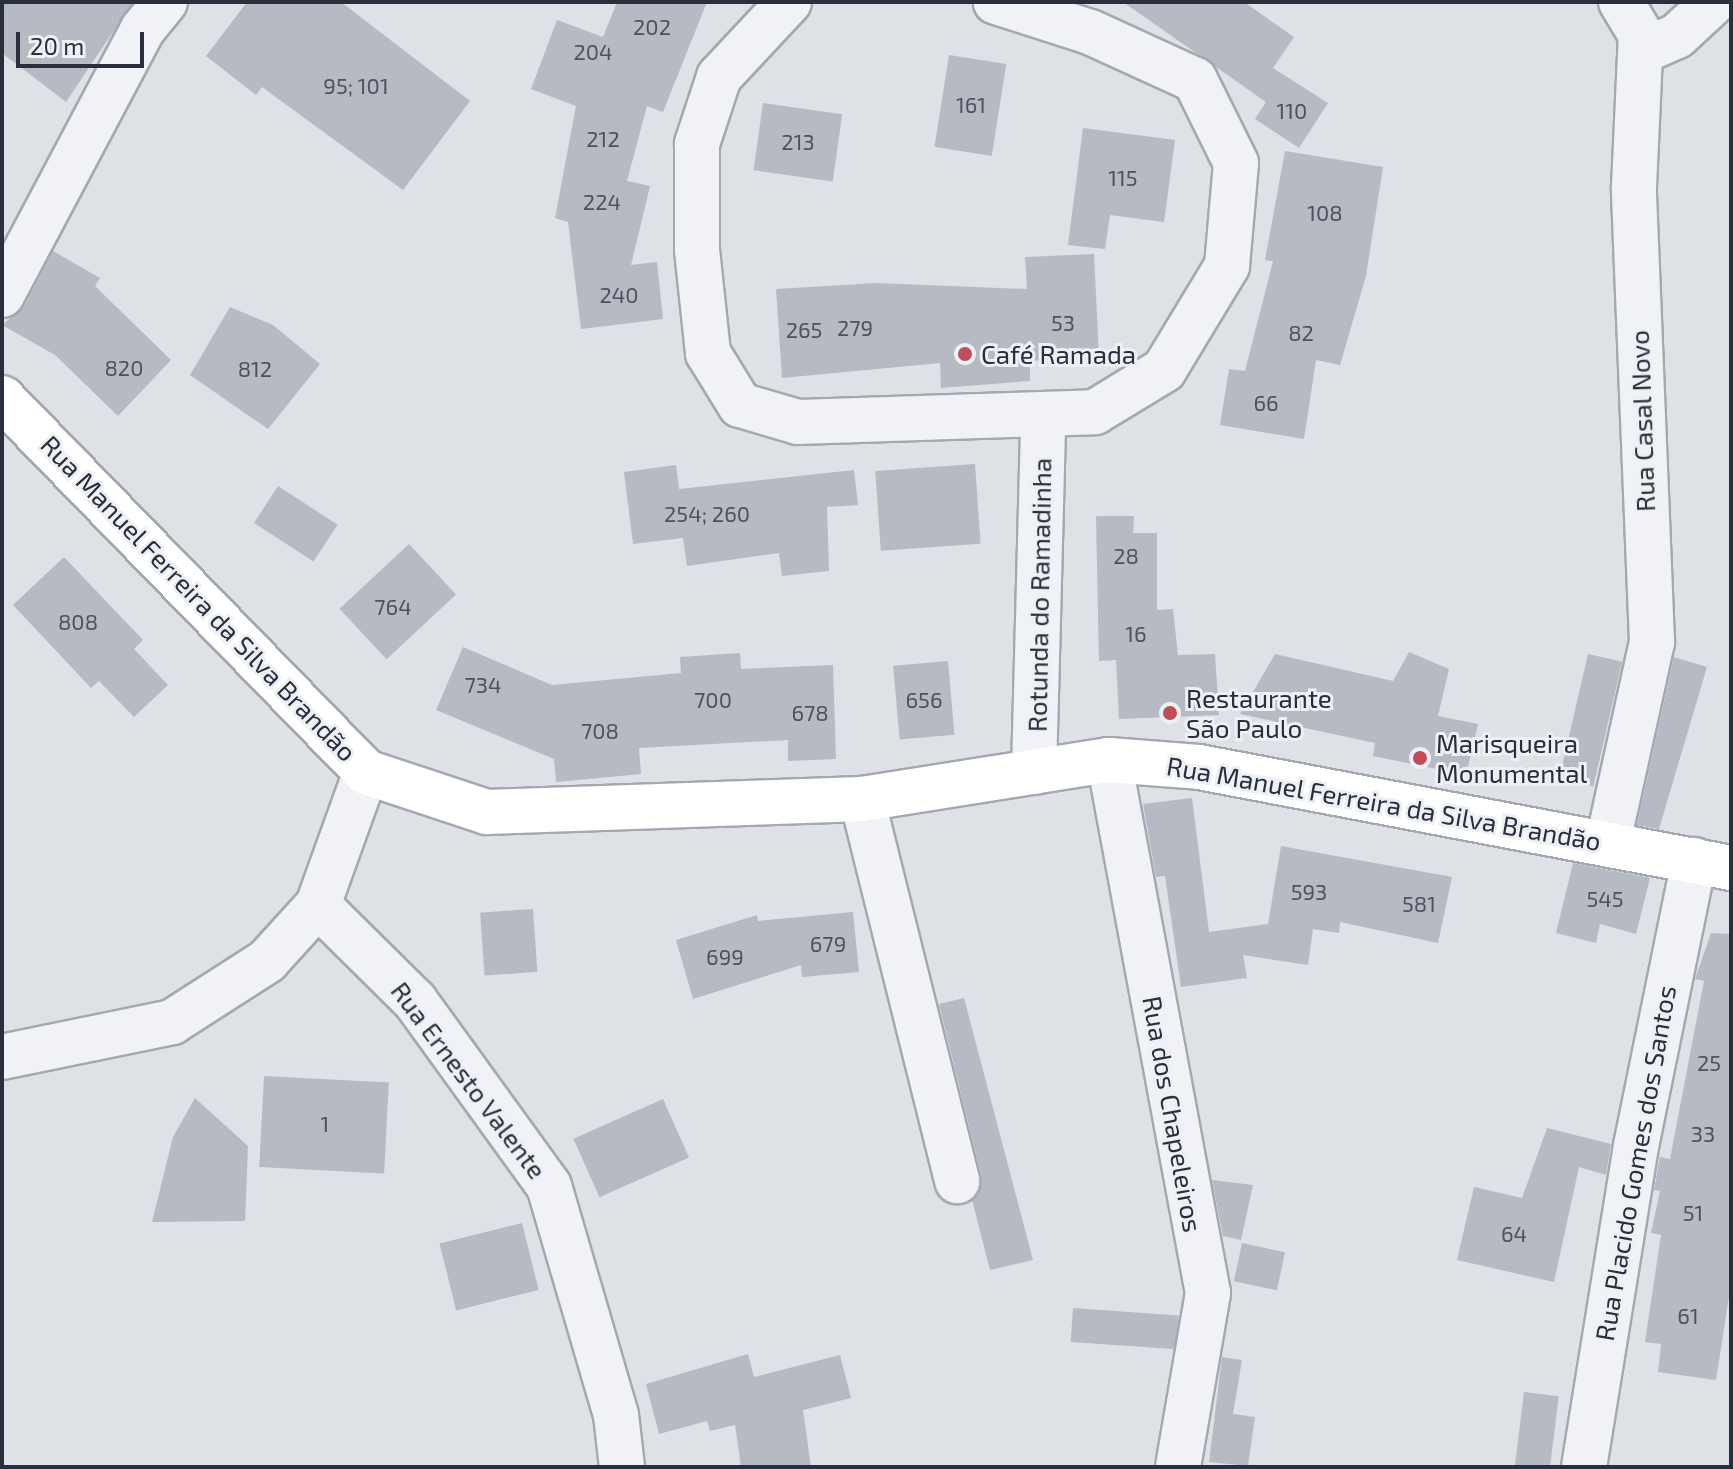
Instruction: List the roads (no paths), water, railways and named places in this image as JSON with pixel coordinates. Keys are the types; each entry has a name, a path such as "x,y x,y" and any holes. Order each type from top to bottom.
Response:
{"main road":[{"name":"Rua Manuel Ferreira da Silva Brandão","path":"2,398 366,772 487,812 862,799 1109,760 1199,767 1712,864"}],"street":[{"path":"2,295 143,29 165,2"},
{"path":"789,2 719,77 697,144 697,250 708,353 740,405 798,422 1043,418 1095,412 1164,370 1227,266 1236,163 1195,80 1090,32 996,2"},
{"name":"Rua Casal Novo","path":"1608,842 1652,642 1634,187 1641,35 1621,2"},
{"path":"1641,52 1677,36 1714,2"},
{"name":"Rotunda do Ramadinha","path":"1034,772 1043,418"},
{"name":"Rua dos Chapeleiros","path":"1109,760 1208,1293 1178,1467"},
{"path":"2,1057 172,1022 267,961 318,905 366,772"},
{"path":"862,799 957,1181"},
{"name":"Rua Placido Gomes dos Santos","path":"1584,1467 1633,1161 1712,864"},
{"name":"Rua Ernesto Valente","path":"318,905 415,1001 549,1186 616,1415 622,1467"}],"place":[{"name":"Café Ramada","path":"965,354"},
{"name":"Restaurante São Paulo","path":"1170,713"},
{"name":"Marisqueira Monumental","path":"1420,758"}]}
